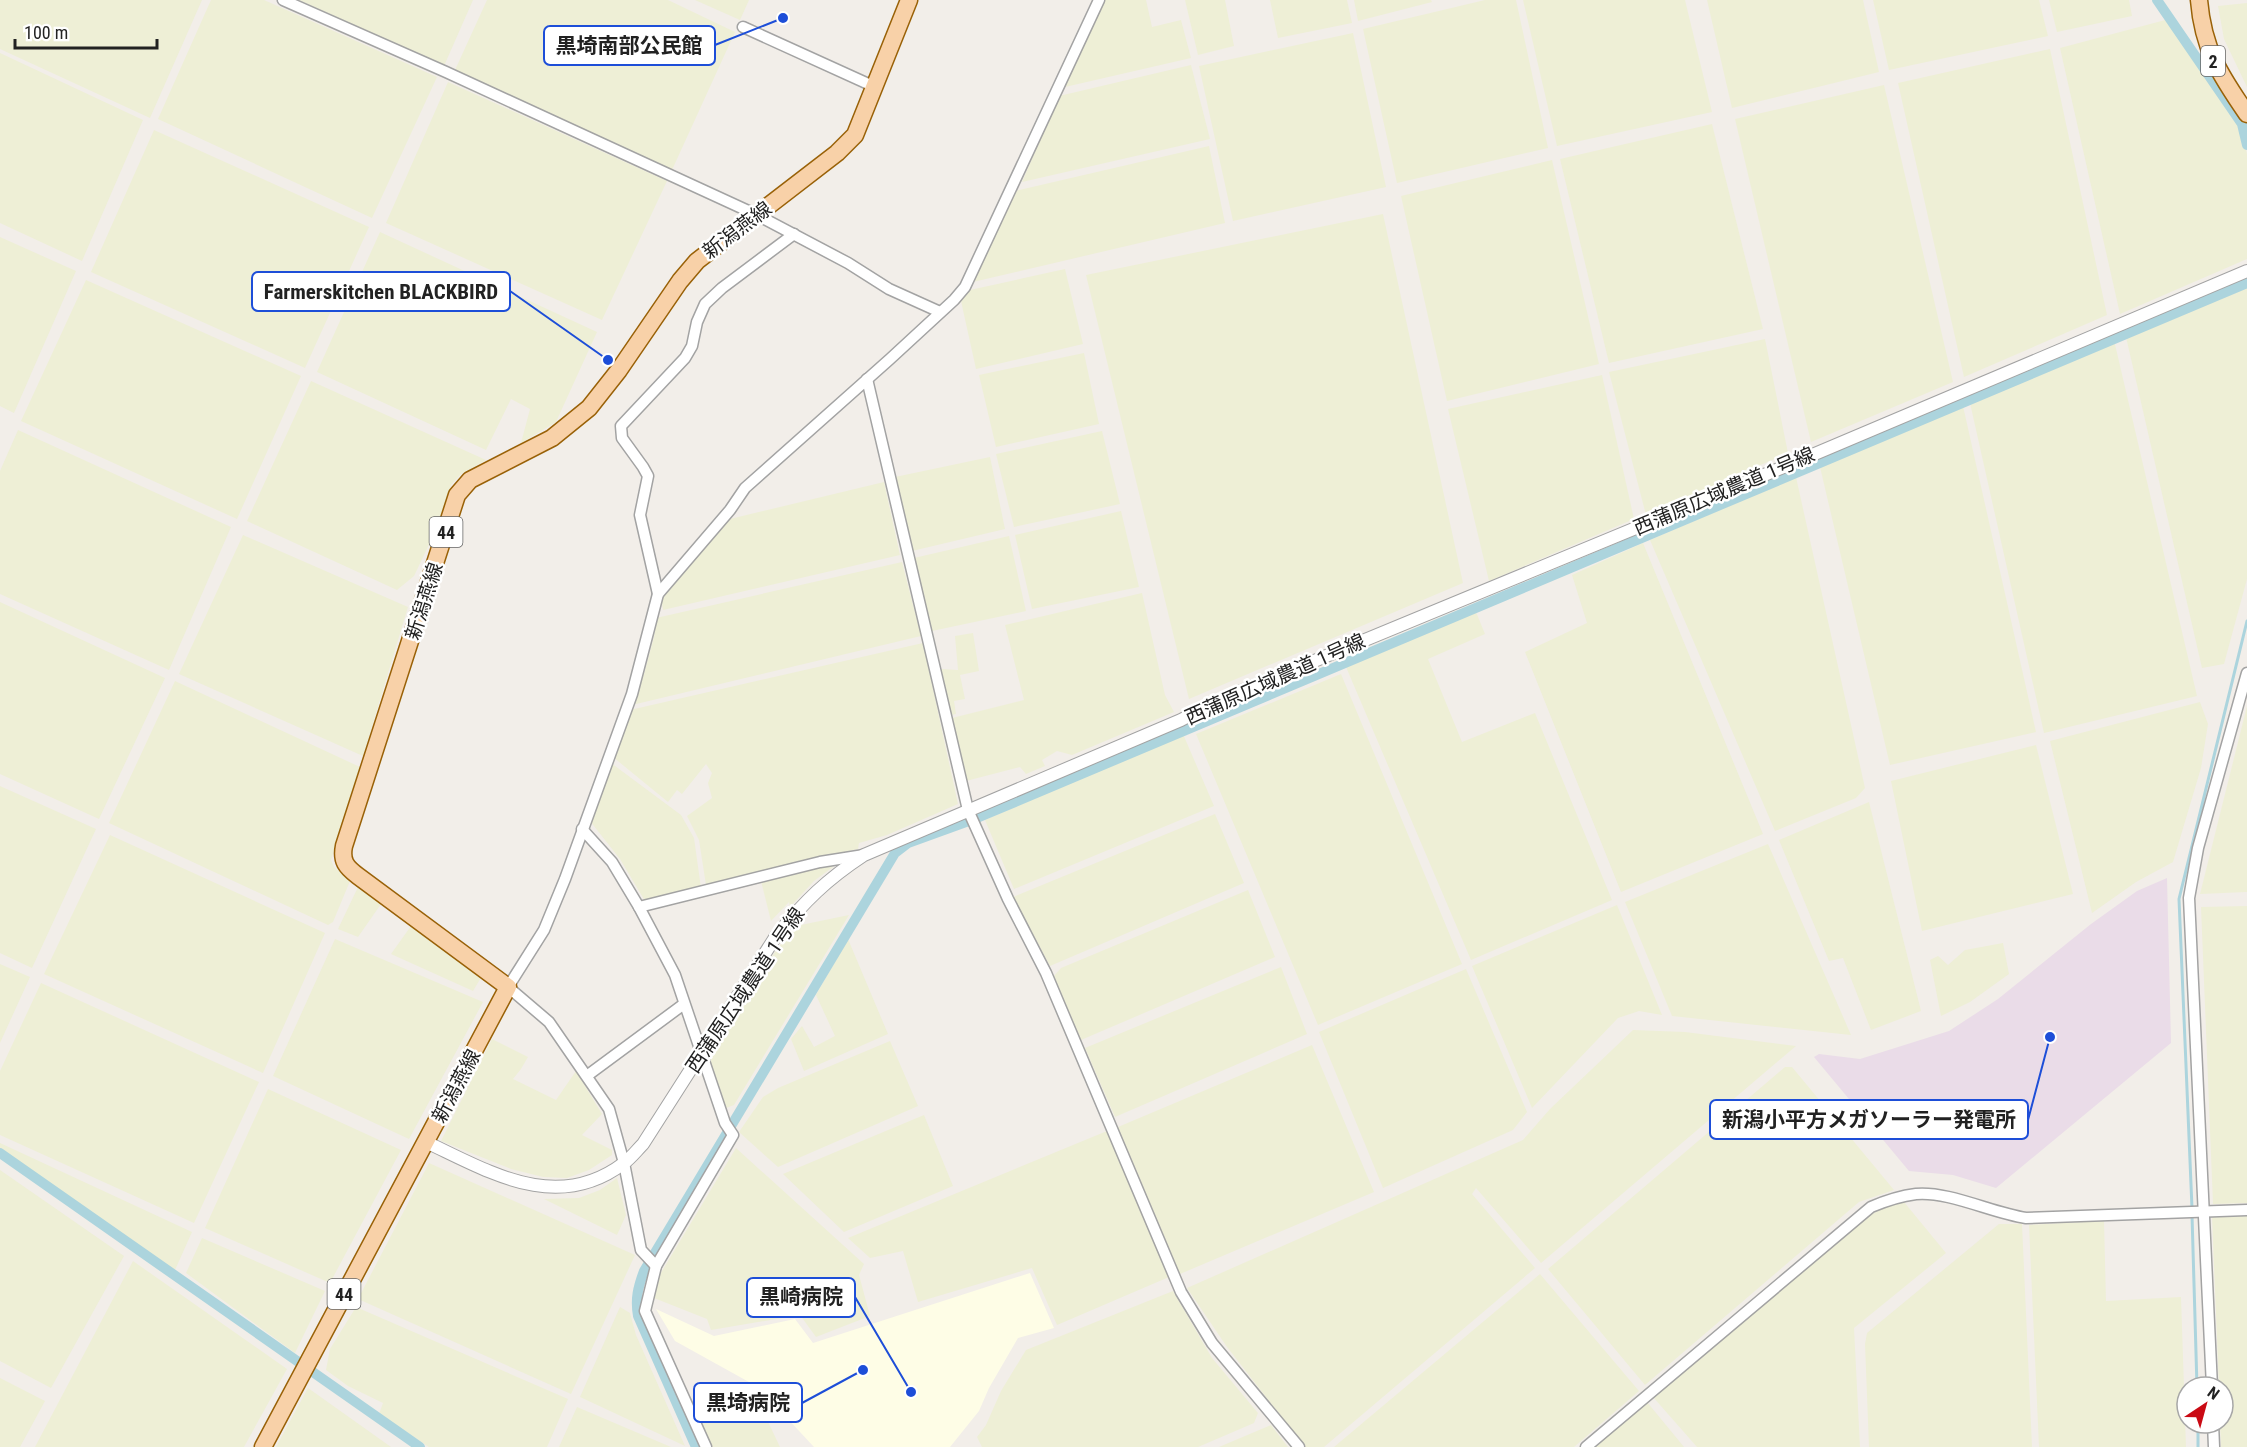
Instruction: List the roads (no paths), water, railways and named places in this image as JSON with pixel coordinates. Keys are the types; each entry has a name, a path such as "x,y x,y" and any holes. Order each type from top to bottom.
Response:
{"main road":[{"name":"新潟燕線","path":"426,1142 508,987 347,868 342,857 457,495 471,480 552,438 589,408 619,370 680,280 697,261 837,153 855,135 909,0"},
{"name":"2","path":"2199,0 2201,25 2212,58 2247,114"},
{"name":"44","path":"263,1447 426,1142"}],"street":[{"path":"283,0 438,68 757,215 889,289 940,312"},
{"path":"656,1266 641,1250 624,1163 609,1109 549,1022 508,987 544,930 565,879 632,694 658,594 730,510 745,488 867,379 965,287 1099,0"},
{"path":"743,27 876,87"},
{"path":"658,594 640,515 648,476 622,438 621,426 686,358 705,304 722,288 794,234"},
{"name":"西蒲原広域農道 1号線","path":"426,1142 520,1184 551,1188 572,1186 600,1178 624,1163 643,1144 776,936 802,905 828,880 864,855 1181,720 1215,702 1810,456 2247,271"},
{"path":"867,379 968,810 1007,896 1046,973 1181,1292 1212,1342 1299,1447"},
{"path":"2211,1375 2189,898 2198,848 2247,673"},
{"path":"582,829 612,862 675,975 725,1124 733,1135 656,1266 645,1311 706,1447"},
{"path":"639,907 820,862 864,855"},
{"path":"588,1076 684,1004"},
{"path":"1586,1447 1871,1207 1889,1199 1915,1194 1933,1194 2026,1218 2247,1210"}],"waterway":[{"path":"2157,0 2242,124 2247,145"},
{"path":"696,1447 638,1316 637,1299 644,1271 895,853 908,843 977,818 2247,283"},
{"path":"2192,1208 2179,899 2247,621"},
{"path":"0,1153 420,1447"},
{"path":"2192,1215 2197,1375"},
{"path":"2198,1435 2198,1447"}],"place":[{"name":"黒埼南部公民館","path":"783,18"},
{"name":"Farmerskitchen BLACKBIRD","path":"608,360"},
{"name":"新潟小平方メガソーラー発電所","path":"2050,1037"},
{"name":"黒埼病院","path":"863,1370"},
{"name":"黒崎病院","path":"911,1392"}]}
